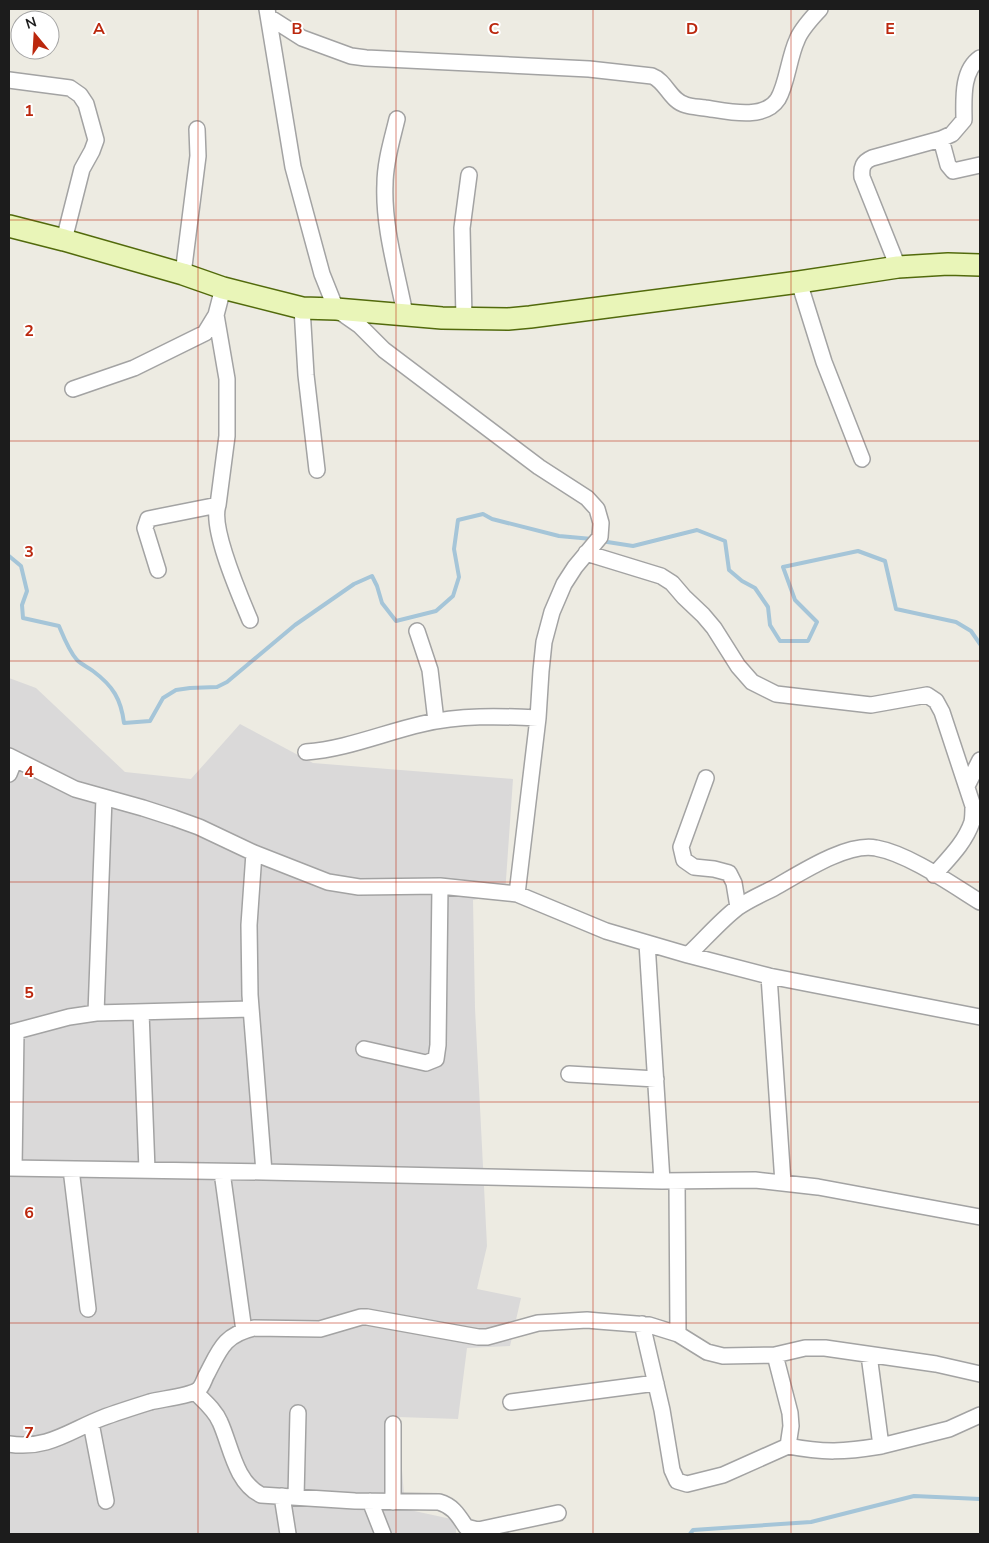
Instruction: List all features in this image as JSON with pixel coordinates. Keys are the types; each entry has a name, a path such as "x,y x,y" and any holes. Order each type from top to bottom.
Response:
{"street":[{"path":"268,13 302,38 351,56 589,69 652,76 657,78 676,101 686,105 723,112 743,113 766,109 777,100 797,38 820,9"},
{"path":"268,13 293,167 322,274 336,309 359,325 391,356 545,471 587,498 597,509 601,523 600,537 564,584 552,612 544,642 538,718 517,894"},
{"path":"898,267 862,177 862,167 867,160 941,139 952,134 961,126 964,120 965,86 970,71 980,58"},
{"path":"9,80 70,88 80,95 86,104 96,140 82,169 64,240"},
{"path":"397,119 386,169 385,195 388,228 406,314"},
{"path":"183,274 198,156 197,129"},
{"path":"941,139 948,165 953,171 980,165"},
{"path":"464,318 462,228 468,175"},
{"path":"9,226 183,274 224,288 302,308 442,318 508,319 530,317 799,282 898,267 948,264 980,265"},
{"path":"799,282 824,362 862,460"},
{"path":"73,389 134,368 206,333 216,315 224,288"},
{"path":"302,308 306,375 317,470"},
{"path":"216,315 227,379 227,443 218,505 215,512 223,552 250,620"},
{"path":"158,570 144,528 148,519 218,505"},
{"path":"586,553 661,576 672,583 714,628 738,666 752,682 776,694 871,704 928,695 936,701 942,712 973,806 972,821 968,832 957,849 934,875"},
{"path":"417,631 430,670 436,721"},
{"path":"306,752 340,747 436,721 485,716 538,718"},
{"path":"967,786 980,760"},
{"path":"11,763 67,786 143,808 199,827 254,853 328,882 367,887 440,886 517,894 606,931 688,955 769,976 980,1017"},
{"path":"706,778 681,847 684,860 694,867 729,873 734,883 738,908"},
{"path":"96,1013 104,798"},
{"path":"688,955 738,908 823,862 860,848 874,847 910,860 980,902"},
{"path":"254,853 249,925 251,1009 264,1172"},
{"path":"364,1049 426,1063 436,1059 438,1045 440,886"},
{"path":"647,943 656,1079 670,1181 678,1334"},
{"path":"769,976 783,1183"},
{"path":"251,1009 74,1015 12,1033 11,1168 670,1181 755,1180 818,1187 980,1217"},
{"path":"141,1012 147,1170"},
{"path":"569,1074 656,1079"},
{"path":"72,1169 88,1309"},
{"path":"222,1172 244,1331"},
{"path":"9,1444 23,1446 54,1440 91,1423 134,1407 195,1392 202,1384 222,1346 235,1334 254,1328 320,1329 361,1317 478,1337 487,1337 524,1326 548,1323 587,1320 642,1324 678,1334 708,1352 723,1356 775,1355 814,1347 936,1364 980,1374"},
{"path":"642,1324 662,1410 672,1470 678,1481 682,1484 694,1483 723,1475 788,1446 837,1452 881,1446 949,1429 980,1415"},
{"path":"775,1355 790,1413 791,1426 788,1446"},
{"path":"869,1355 881,1446"},
{"path":"511,1402 656,1383"},
{"path":"195,1392 220,1420 240,1473 252,1489 261,1495 370,1502 439,1502 449,1505 466,1527 478,1530 558,1512"},
{"path":"288,1534 289,1497 298,1413"},
{"path":"91,1423 106,1501"},
{"path":"393,1424 393,1502"},
{"path":"370,1502 383,1534"}],"shaded area":[{"path":"9,678 36,688 125,772 191,779 240,724 313,763 513,779 505,894 473,900 475,1008 487,1246 477,1289 521,1298 510,1346 467,1348 458,1419 398,1417 405,1509 456,1520 456,1534 9,1534"}],"waterway":[{"path":"9,556 21,566 27,591 22,605 23,618 59,626 77,660 111,688 121,707 124,723 150,721 163,698 176,690 217,687 227,682 295,625 354,584 372,576 382,603 396,621 436,611 453,596 459,577 454,549 458,520 483,514 492,519 559,536 592,539"},
{"path":"601,541 633,546 697,530 725,541 729,570 742,581 755,588 768,607 770,625 780,641 808,641 817,622 795,600 783,567 858,551 885,561 896,609 956,622 971,631 980,644"},
{"path":"690,1534 693,1530 811,1522 914,1496 980,1499"}]}
